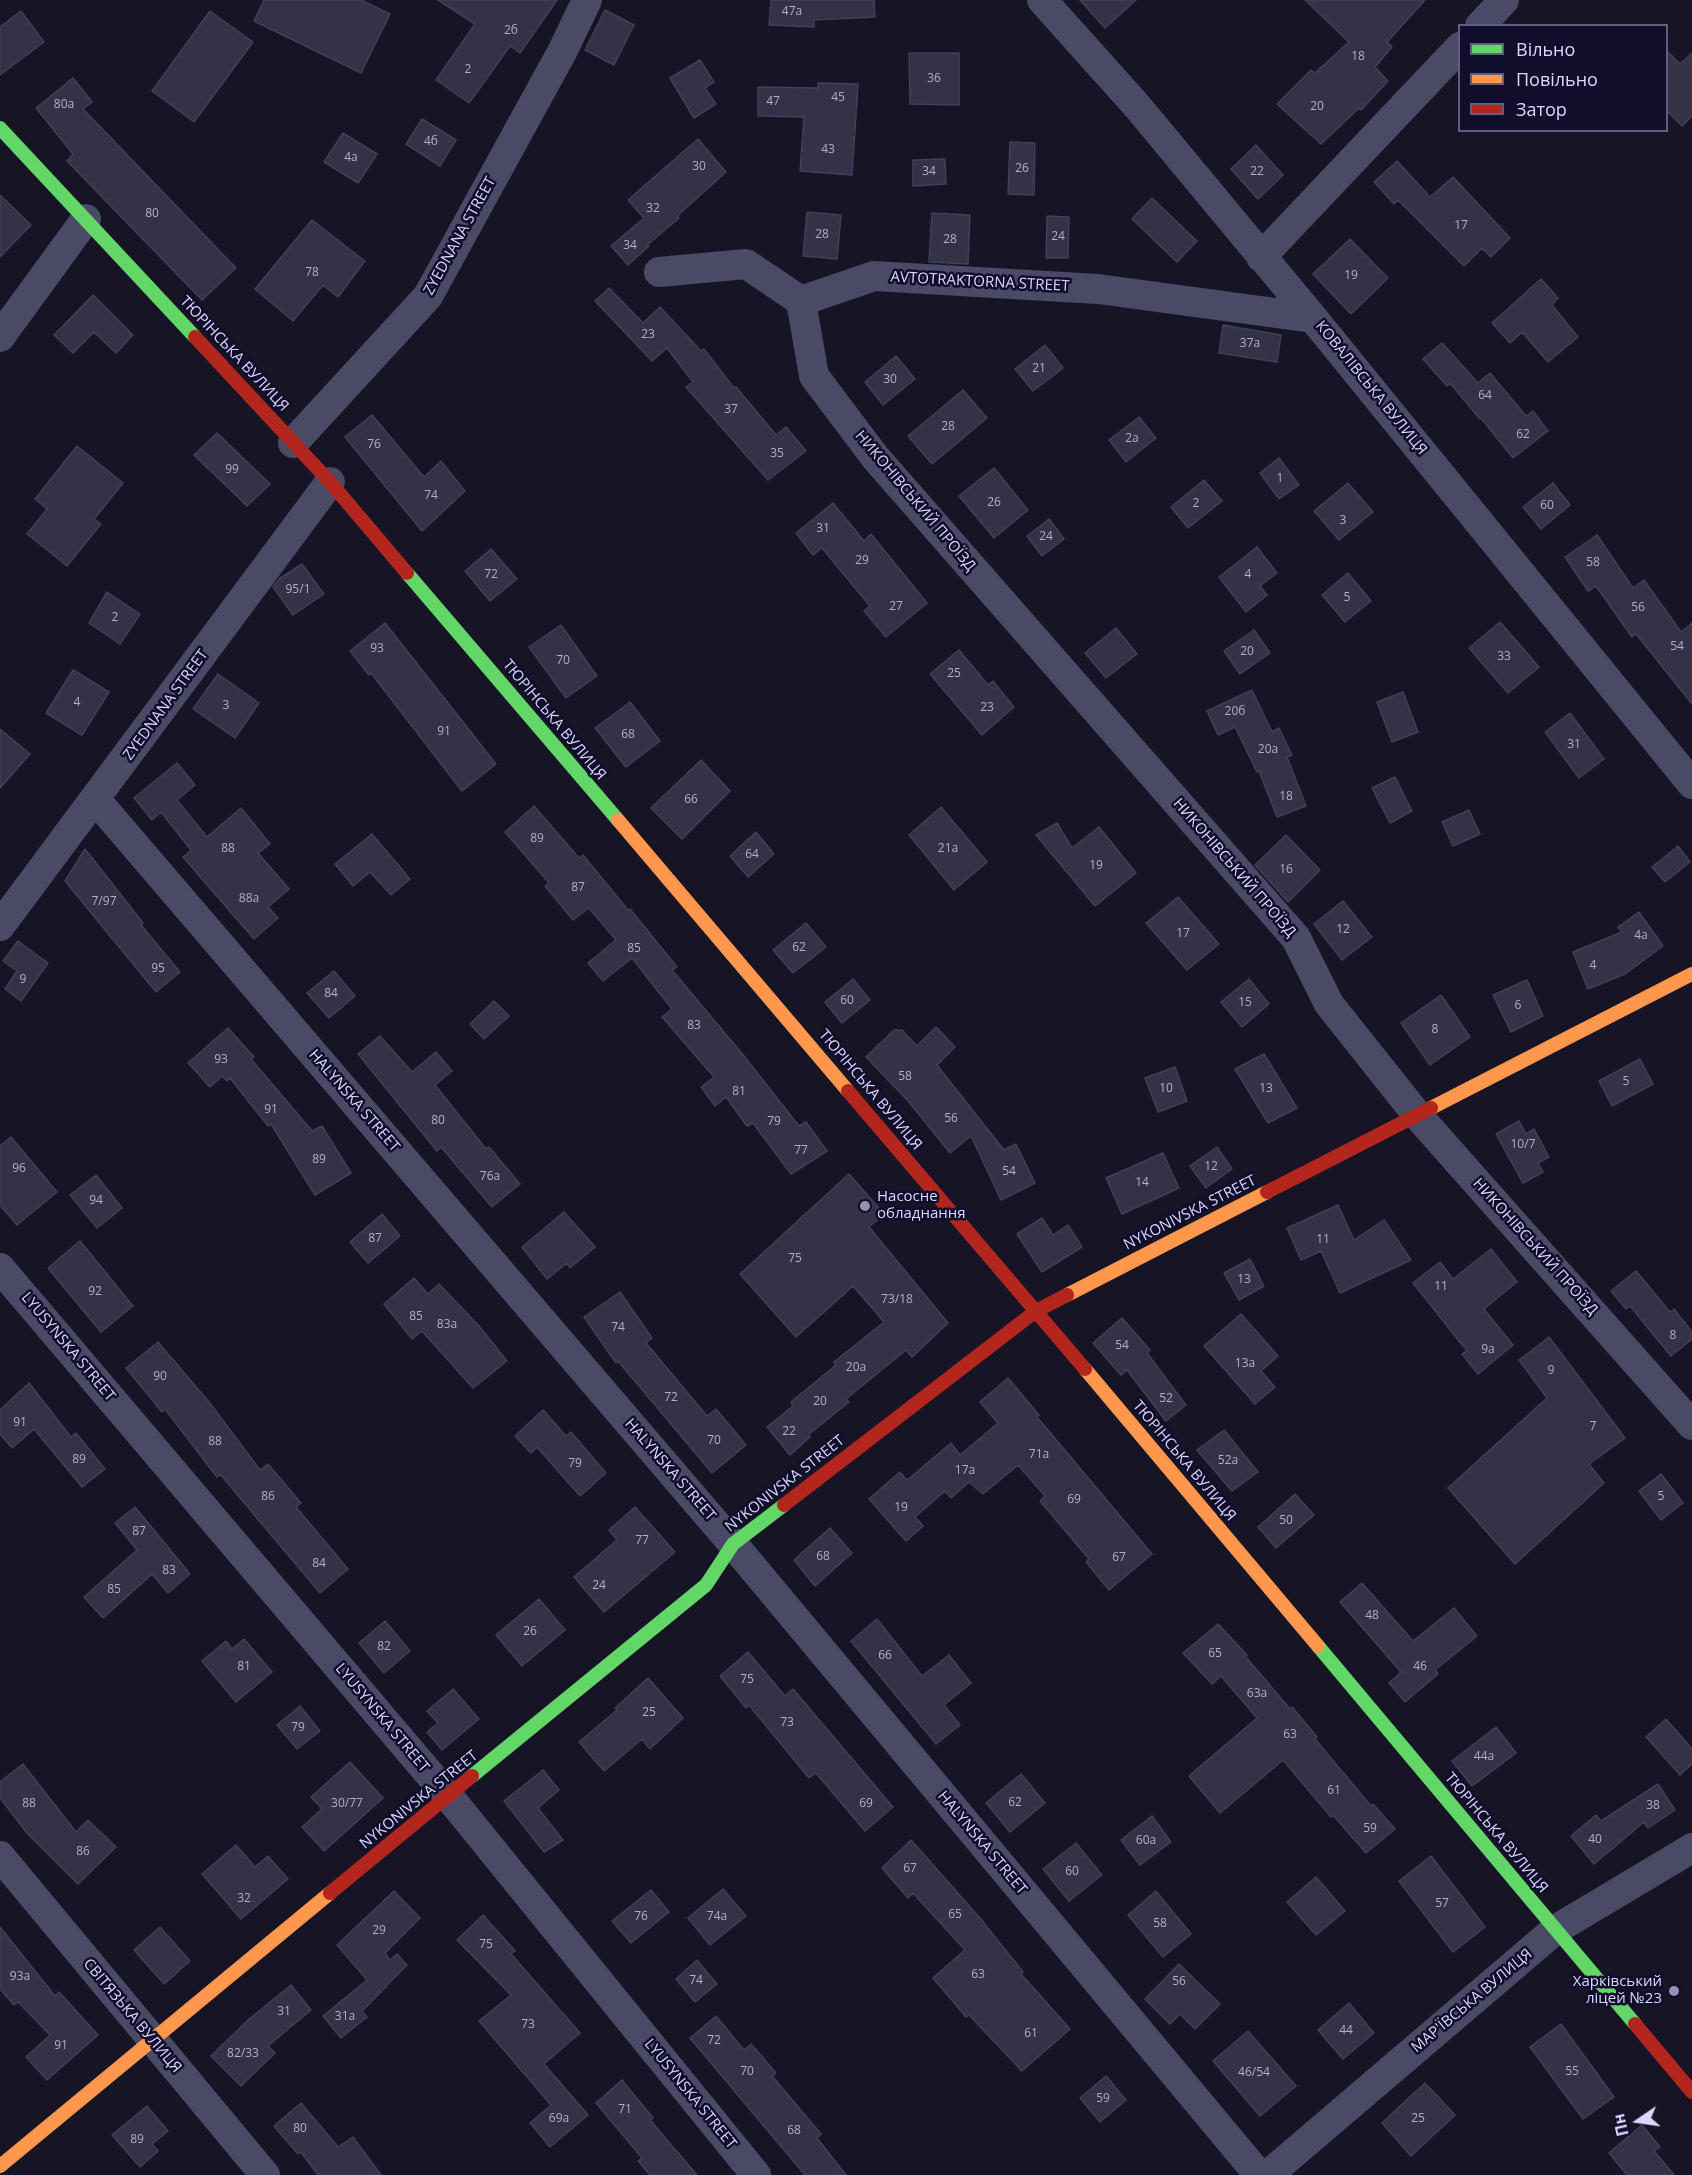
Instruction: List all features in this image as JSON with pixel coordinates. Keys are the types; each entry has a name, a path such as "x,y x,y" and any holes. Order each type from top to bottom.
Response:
{"main road":[{"name":"ТЮРІНСЬКА ВУЛИЦЯ","path":"0,128 330,482 1036,1311 1692,2092"},
{"name":"NYKONIVSKA STREET","path":"0,2166 150,2039 706,1585 734,1544 1036,1311 1692,974"}],"street":[{"name":"ZYEDNANA STREET","path":"293,443 428,296 562,52 587,0"},
{"name":"КОВАЛІВСЬКА ВУЛИЦЯ","path":"1042,0 1137,106 1313,318 1692,784"},
{"path":"1482,24 1504,0"},
{"path":"1261,256 1458,49"},
{"path":"0,337 86,219"},
{"path":"659,272 746,264 801,301"},
{"name":"AVTOTRAKTORNA STREET","path":"801,301 874,276 1098,289 1313,318"},
{"name":"НИКОНІВСЬКИЙ ПРОЇЗД","path":"801,301 814,376 875,457 1296,938 1329,1004 1418,1116 1692,1425"},
{"name":"ZYEDNANA STREET","path":"0,926 96,800 330,482"},
{"name":"HALYNSKA STREET","path":"96,800 734,1544 1259,2175"},
{"name":"LYUSYNSKA STREET","path":"0,1268 449,1797 756,2175"},
{"name":"МАР'ЇВСЬКА ВУЛИЦЯ","path":"1268,2175 1555,1930 1692,1848"},
{"name":"СВІТЯЗЬКА ВУЛИЦЯ","path":"0,1856 150,2039 266,2175"}],"building":[{"path":"264,0 361,0 390,14 361,73 254,21"},
{"path":"438,0 557,0 520,53 510,46 469,103 436,80 475,24"},
{"path":"771,0 874,0 875,17 814,20 814,27 769,25"},
{"path":"1080,0 1136,0 1105,28"},
{"path":"1305,0 1425,0 1387,42 1392,47 1375,67 1388,81 1361,110 1359,108 1321,144 1277,104 1311,70 1315,73 1349,42"},
{"path":"605,10 634,25 614,65 585,50"},
{"path":"21,11 44,42 0,75 0,27"},
{"path":"210,11 253,42 194,122 152,91"},
{"path":"1668,52 1680,64 1692,53 1692,116 1682,126 1668,112"},
{"path":"909,53 959,53 959,105 910,104"},
{"path":"700,60 714,82 705,88 716,104 694,118 670,78"},
{"path":"73,78 92,102 83,109 236,268 202,300 67,161 73,154 36,108"},
{"path":"818,83 858,84 852,175 800,171 804,117 758,116 758,87 818,88"},
{"path":"422,119 456,140 440,166 406,144"},
{"path":"343,133 377,154 358,183 324,162"},
{"path":"698,139 726,172 677,216 679,218 647,245 649,246 628,265 611,246 644,218 628,200"},
{"path":"1010,142 1035,143 1034,195 1008,194"},
{"path":"1256,145 1283,175 1258,199 1231,169"},
{"path":"945,159 946,184 913,186 913,160"},
{"path":"1397,161 1430,197 1453,177 1510,238 1491,257 1482,248 1464,266 1398,200 1394,204 1374,182"},
{"path":"0,195 31,225 0,257"},
{"path":"1152,198 1197,241 1177,262 1132,219"},
{"path":"807,212 841,215 837,259 803,256"},
{"path":"932,213 970,215 968,264 929,262"},
{"path":"1047,216 1069,217 1068,258 1046,258"},
{"path":"312,220 365,261 338,297 323,285 293,321 255,289"},
{"path":"1350,239 1388,278 1351,314 1313,274"},
{"path":"1541,279 1558,298 1552,305 1578,337 1548,362 1522,332 1510,343 1492,323"},
{"path":"609,288 643,323 660,307 701,351 704,349 734,388 736,387 776,435 786,427 806,451 768,480 686,387 693,382 667,348 652,361 595,301"},
{"path":"93,295 133,335 116,353 94,332 73,353 54,335"},
{"path":"1223,325 1281,335 1277,362 1219,353"},
{"path":"1442,343 1478,383 1490,373 1526,416 1533,411 1548,431 1513,458 1450,383 1447,386 1423,359"},
{"path":"1045,345 1063,368 1033,391 1015,369"},
{"path":"896,356 915,379 883,405 865,382"},
{"path":"963,390 987,418 932,464 908,436"},
{"path":"372,415 424,477 441,461 465,491 422,531 345,437"},
{"path":"1139,417 1156,438 1126,462 1109,440"},
{"path":"217,433 270,484 247,506 194,455"},
{"path":"77,446 123,483 94,519 101,524 67,566 27,534 47,509 35,499"},
{"path":"1279,458 1299,485 1279,499 1260,473"},
{"path":"994,468 1028,510 994,538 959,496"},
{"path":"1204,480 1222,501 1188,528 1171,507"},
{"path":"1348,483 1373,512 1339,540 1314,511"},
{"path":"1553,483 1570,505 1541,529 1523,507"},
{"path":"833,503 864,541 871,534 927,603 886,637 864,611 870,606 822,548 813,555 796,533"},
{"path":"1049,519 1064,539 1042,556 1027,536"},
{"path":"1597,535 1633,588 1644,580 1681,632 1692,623 1692,704 1636,634 1632,637 1596,586 1588,591 1565,557"},
{"path":"1257,547 1277,573 1260,586 1267,595 1246,612 1219,577"},
{"path":"491,549 517,579 490,601 465,571"},
{"path":"302,564 324,594 293,615 273,587 279,579"},
{"path":"1348,573 1371,601 1345,622 1322,595"},
{"path":"107,592 140,614 120,644 89,623"},
{"path":"1500,622 1539,667 1508,693 1469,648"},
{"path":"385,623 496,764 462,791 371,673 369,675 350,651"},
{"path":"561,625 597,676 566,698 529,647"},
{"path":"1116,628 1137,654 1106,678 1085,653"},
{"path":"1254,630 1270,653 1240,674 1224,651"},
{"path":"959,650 988,685 993,681 1014,707 982,735 930,674"},
{"path":"73,670 109,692 82,735 46,713"},
{"path":"218,674 259,703 235,738 193,709"},
{"path":"1252,690 1272,732 1279,728 1292,755 1287,757 1306,806 1277,817 1259,771 1257,772 1235,727 1218,735 1207,711"},
{"path":"1403,692 1418,732 1392,742 1377,702"},
{"path":"630,702 660,741 626,767 595,728"},
{"path":"1570,713 1604,759 1579,778 1545,732"},
{"path":"0,729 30,754 0,788"},
{"path":"701,760 730,791 682,839 651,808"},
{"path":"177,763 195,785 177,800 207,837 241,808 270,844 258,853 289,889 268,907 278,918 254,939 183,857 191,850 161,812 152,820 134,798"},
{"path":"1395,777 1412,811 1390,823 1372,788"},
{"path":"534,806 579,858 583,855 628,910 630,909 677,967 672,970 799,1126 806,1122 827,1151 791,1174 753,1123 747,1126 726,1097 715,1106 701,1087 714,1077 662,1017 672,1009 632,958 603,981 588,963 616,940 589,908 573,920 545,886 549,883 505,832"},
{"path":"941,807 987,862 954,890 909,835"},
{"path":"1469,810 1480,834 1453,846 1442,822"},
{"path":"1057,823 1072,848 1099,827 1136,873 1095,906 1036,835"},
{"path":"756,832 774,854 748,877 730,856"},
{"path":"372,834 410,879 391,895 370,872 353,886 335,864"},
{"path":"1286,835 1320,870 1288,902 1255,865"},
{"path":"1678,846 1690,862 1665,882 1652,867"},
{"path":"85,849 143,923 141,925 180,972 156,992 65,881"},
{"path":"1178,897 1219,944 1187,970 1146,923"},
{"path":"1343,901 1372,937 1342,960 1314,924"},
{"path":"1639,912 1663,946 1625,974 1588,989 1573,952 1622,932 1618,927"},
{"path":"806,923 826,947 793,973 773,950"},
{"path":"18,941 48,963 21,1001 5,989 17,971 3,961"},
{"path":"334,971 355,996 329,1018 307,993"},
{"path":"853,979 870,1000 842,1023 825,1002"},
{"path":"1249,979 1269,1004 1242,1027 1221,1002"},
{"path":"1527,980 1543,1016 1511,1032 1493,995"},
{"path":"1441,995 1470,1037 1430,1065 1401,1023"},
{"path":"494,1001 509,1016 484,1039 470,1024"},
{"path":"936,1027 955,1047 937,1065 1004,1150 1016,1144 1035,1183 1001,1200 971,1136 950,1153 909,1102 866,1057 894,1030 902,1030 917,1046"},
{"path":"228,1028 254,1057 251,1059 312,1131 322,1126 351,1173 315,1195 271,1124 268,1126 230,1078 227,1081 222,1076 210,1087 188,1063"},
{"path":"380,1036 412,1072 436,1052 452,1071 435,1085 486,1149 489,1147 520,1184 492,1207 441,1147 437,1151 358,1054"},
{"path":"1264,1054 1297,1108 1268,1123 1235,1069"},
{"path":"1640,1059 1653,1084 1612,1106 1599,1081"},
{"path":"1175,1067 1187,1101 1158,1112 1145,1078"},
{"path":"1519,1121 1526,1134 1534,1129 1549,1157 1538,1163 1543,1172 1523,1183 1496,1134"},
{"path":"11,1137 57,1192 17,1225 0,1205 0,1146"},
{"path":"1217,1147 1232,1169 1206,1188 1190,1166"},
{"path":"1163,1153 1179,1188 1122,1214 1106,1178"},
{"path":"849,1174 884,1214 869,1227 948,1323 912,1357 906,1350 846,1399 849,1402 808,1435 810,1437 790,1455 767,1427 793,1406 791,1402 836,1365 834,1362 884,1322 853,1286 796,1337 740,1274"},
{"path":"96,1175 122,1208 97,1228 70,1195"},
{"path":"1338,1205 1354,1240 1384,1220 1411,1260 1340,1293 1321,1251 1301,1260 1287,1228"},
{"path":"564,1212 595,1247 570,1268 567,1263 547,1279 522,1247"},
{"path":"382,1214 400,1236 368,1263 350,1242"},
{"path":"1042,1218 1053,1235 1068,1225 1082,1247 1042,1272 1017,1234"},
{"path":"80,1241 133,1306 101,1332 48,1268"},
{"path":"1491,1249 1517,1282 1484,1309 1513,1345 1478,1374 1462,1354 1467,1351 1413,1283 1440,1262 1453,1279"},
{"path":"1250,1259 1264,1286 1239,1300 1224,1273"},
{"path":"1636,1271 1670,1312 1674,1309 1692,1332 1692,1339 1671,1356 1630,1306 1626,1309 1611,1291"},
{"path":"414,1278 428,1294 439,1284 479,1326 507,1361 473,1388 422,1331 412,1339 384,1304"},
{"path":"620,1292 652,1338 646,1343 707,1416 716,1409 746,1445 712,1473 618,1361 616,1363 584,1317"},
{"path":"1241,1314 1278,1356 1261,1371 1275,1387 1255,1404 1204,1346"},
{"path":"1122,1318 1150,1350 1147,1353 1186,1405 1166,1421 1127,1370 1121,1375 1093,1343"},
{"path":"1549,1337 1625,1438 1589,1464 1604,1483 1515,1564 1448,1488 1547,1398 1519,1360"},
{"path":"158,1342 209,1402 260,1470 268,1464 301,1503 296,1507 348,1569 320,1593 220,1474 217,1477 165,1409 162,1412 126,1368"},
{"path":"1008,1378 1039,1415 1037,1417 1152,1554 1109,1590 1086,1562 1089,1559 1040,1501 1045,1496 1018,1465 983,1494 969,1482 951,1498 945,1491 915,1517 923,1526 906,1541 869,1499 900,1472 907,1480 951,1443 960,1455 998,1423 980,1402"},
{"path":"29,1383 71,1437 76,1433 105,1469 82,1487 34,1429 12,1448 0,1434 0,1410"},
{"path":"543,1410 566,1436 571,1432 606,1473 580,1496 537,1447 531,1453 515,1436"},
{"path":"1224,1430 1258,1472 1232,1491 1197,1450"},
{"path":"1661,1474 1683,1503 1661,1520 1639,1491"},
{"path":"1295,1494 1314,1515 1276,1548 1258,1527"},
{"path":"135,1507 190,1574 168,1593 152,1574 103,1618 84,1597 137,1550 115,1523"},
{"path":"635,1507 675,1552 604,1612 574,1577 617,1540 609,1530"},
{"path":"830,1528 852,1553 815,1586 794,1560"},
{"path":"1362,1583 1413,1641 1454,1608 1477,1636 1435,1670 1438,1674 1405,1702 1389,1683 1401,1672 1340,1602"},
{"path":"539,1599 565,1630 522,1666 496,1635"},
{"path":"877,1619 922,1676 949,1655 971,1683 944,1705 960,1725 936,1744 851,1641"},
{"path":"385,1621 410,1651 384,1673 359,1643"},
{"path":"1218,1624 1247,1655 1245,1656 1290,1709 1292,1707 1317,1737 1315,1739 1371,1806 1373,1804 1395,1829 1366,1853 1333,1815 1331,1817 1283,1760 1220,1813 1189,1776 1257,1718 1221,1676 1212,1684 1183,1653"},
{"path":"244,1639 272,1672 236,1702 202,1661 226,1641 232,1649"},
{"path":"748,1652 785,1696 793,1689 893,1807 865,1831 816,1773 809,1778 749,1705 746,1708 720,1676"},
{"path":"648,1678 683,1718 650,1749 642,1739 604,1771 579,1742 617,1710 615,1708"},
{"path":"453,1689 479,1719 442,1750 427,1732 438,1723 427,1711"},
{"path":"300,1706 320,1731 297,1749 277,1725"},
{"path":"1666,1719 1692,1749 1692,1764 1680,1775 1646,1737"},
{"path":"1496,1727 1516,1753 1472,1786 1452,1761"},
{"path":"350,1762 383,1798 324,1851 302,1827 322,1809 311,1797"},
{"path":"23,1764 76,1832 88,1820 116,1847 78,1884 27,1833 0,1798 0,1782"},
{"path":"543,1770 559,1790 538,1808 563,1840 544,1852 504,1801"},
{"path":"1021,1774 1045,1803 1010,1832 986,1803"},
{"path":"1658,1784 1675,1810 1648,1828 1644,1822 1594,1864 1571,1836 1596,1815 1601,1821"},
{"path":"1152,1816 1171,1842 1140,1865 1121,1840"},
{"path":"911,1840 979,1917 1023,1972 1021,1974 1070,2029 1022,2071 969,2015 966,2017 933,1978 965,1950 913,1893 908,1898 882,1868"},
{"path":"1076,1843 1102,1875 1069,1901 1043,1869"},
{"path":"236,1845 255,1867 268,1856 288,1879 241,1919 202,1874"},
{"path":"1431,1856 1485,1927 1453,1952 1399,1881"},
{"path":"1316,1877 1345,1911 1316,1935 1287,1902"},
{"path":"723,1889 746,1916 710,1945 688,1918"},
{"path":"651,1890 669,1912 631,1943 612,1921"},
{"path":"394,1891 420,1918 385,1953 390,1960 397,1954 407,1965 362,2011 367,2017 341,2038 323,2016 367,1980 337,1945"},
{"path":"1156,1891 1191,1934 1163,1957 1128,1915"},
{"path":"483,1915 515,1951 511,1954 580,2033 544,2064 588,2115 550,2147 530,2123 551,2105 479,2021 511,1995 457,1940"},
{"path":"0,1927 55,1996 59,1992 98,2035 47,2080 26,2057 50,2035 18,2002 14,2005 0,1989"},
{"path":"160,1927 190,1961 164,1984 134,1950"},
{"path":"697,1960 717,1984 695,2002 676,1979"},
{"path":"1179,1964 1220,2004 1195,2029 1180,2014 1170,2024 1145,1999"},
{"path":"291,1985 311,2010 268,2046 275,2053 241,2086 211,2056 248,2020"},
{"path":"1349,2003 1374,2033 1343,2059 1318,2030"},
{"path":"716,2016 744,2050 751,2044 776,2073 772,2076 821,2134 817,2138 846,2175 805,2175 690,2038"},
{"path":"1561,2024 1614,2097 1583,2119 1530,2047"},
{"path":"1248,2031 1296,2086 1260,2116 1213,2061"},
{"path":"1106,2076 1126,2100 1100,2122 1080,2098"},
{"path":"622,2080 653,2118 650,2120 697,2175 650,2175 638,2161 642,2158 596,2103"},
{"path":"1425,2083 1455,2115 1411,2156 1382,2123"},
{"path":"301,2103 338,2147 353,2137 381,2175 318,2175 301,2152 298,2154 274,2126"},
{"path":"147,2106 168,2131 152,2144 158,2151 140,2167 112,2135"},
{"path":"1642,2125 1660,2147 1654,2151 1674,2175 1627,2175 1609,2153"}],"traffic: fast":[{"path":"0,128 195,337"},
{"path":"407,573 618,820"},
{"path":"472,1776 706,1585 733,1544 784,1505"},
{"path":"1318,1646 1635,2024"}],"traffic: slow":[{"path":"618,820 848,1091"},
{"path":"1431,1108 1692,974"},
{"path":"1067,1295 1267,1192"},
{"path":"1085,1369 1318,1646"},
{"path":"0,2166 330,1893"}],"traffic: jam":[{"path":"195,337 330,482 407,573"},
{"path":"848,1091 1085,1369"},
{"path":"1267,1192 1431,1108"},
{"path":"784,1505 1036,1311 1067,1295"},
{"path":"330,1893 472,1776"},
{"path":"1635,2024 1692,2092"}],"place":[{"name":"Насосне обладнання","path":"865,1206"},
{"name":"Харківський ліцей №23","path":"1674,1991"}]}
